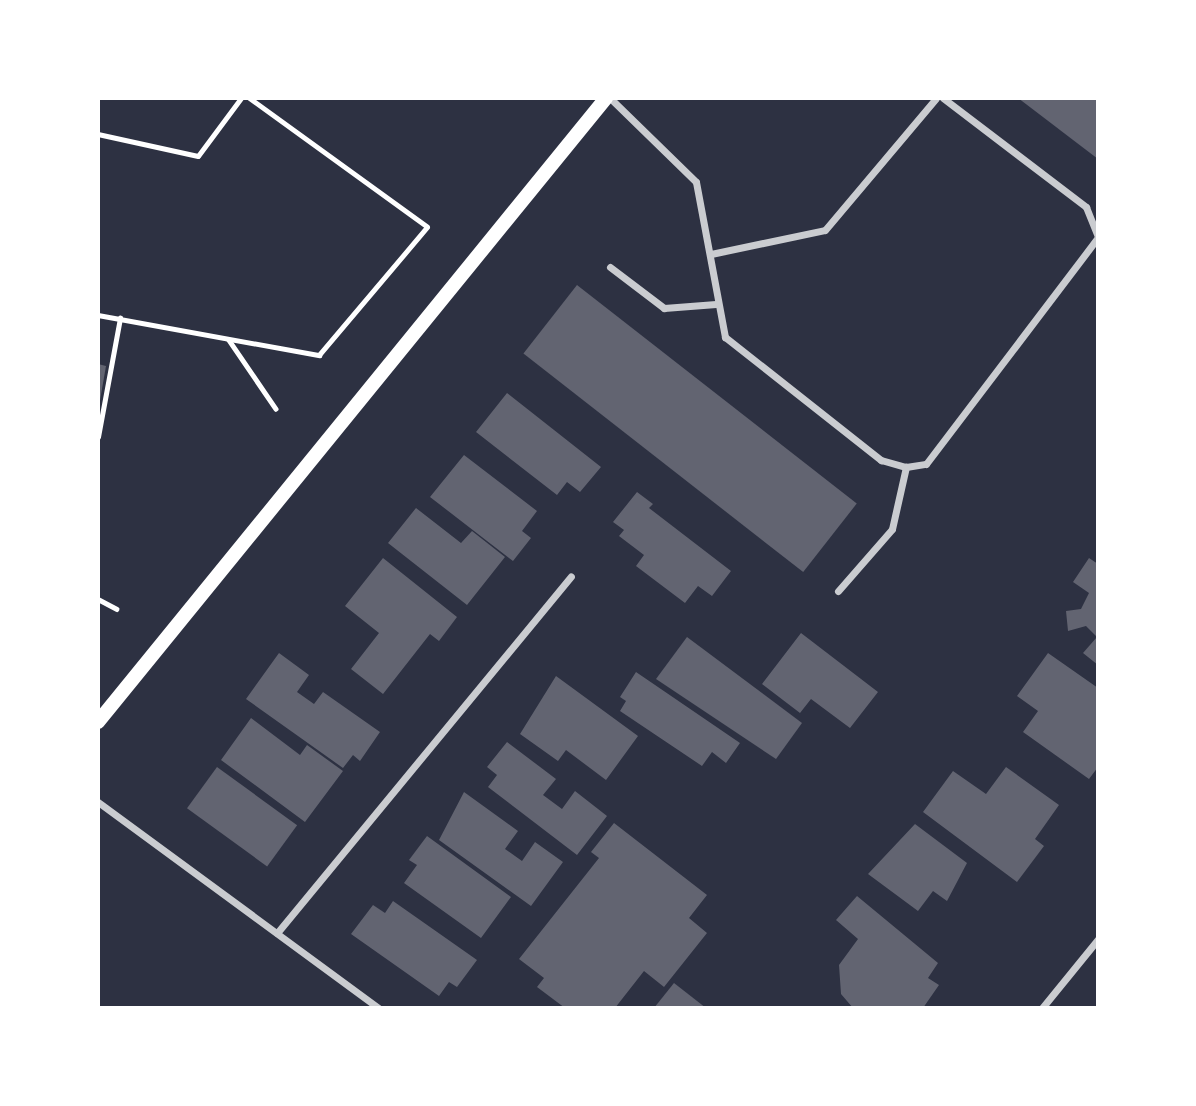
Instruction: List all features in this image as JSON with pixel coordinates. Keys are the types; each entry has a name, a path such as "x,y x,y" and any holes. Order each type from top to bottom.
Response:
{"main road":[{"path":"98,722 608,98"}],"street":[{"path":"608,98 696,182 711,254 716,304 725,337 881,460 906,467 926,464 1098,237 1086,207 943,98"},
{"path":"711,254 825,230 936,98"},
{"path":"610,267 664,308 716,304"},
{"path":"838,591 892,529 906,467"},
{"path":"277,933 570,576"},
{"path":"98,802 378,1008"},
{"path":"1042,1008 1098,939"}],"path":[{"path":"98,134 198,156 241,98"},
{"path":"98,314 319,355 427,227 249,98"},
{"path":"98,438 120,318"},
{"path":"228,339 276,408"},
{"path":"98,599 117,608"}],"building":[{"path":"1018,98 1098,98 1098,159"},
{"path":"577,285 857,504 803,572 523,354"},
{"path":"98,364 106,366 99,406 98,406"},
{"path":"507,393 601,467 580,492 567,482 557,495 476,432"},
{"path":"464,455 537,511 522,531 531,538 513,561 430,497"},
{"path":"637,492 653,504 649,508 731,571 712,596 698,586 685,603 636,566 644,555 619,536 624,530 613,522"},
{"path":"416,508 461,543 472,531 505,557 467,605 388,543"},
{"path":"383,558 457,617 439,641 430,634 383,694 351,669 379,633 345,606"},
{"path":"1089,558 1098,564 1098,665 1083,653 1097,637 1086,626 1068,631 1066,611 1081,609 1089,593 1073,582"},
{"path":"801,633 878,692 850,728 811,699 800,713 762,684"},
{"path":"687,637 802,723 776,759 656,679"},
{"path":"279,653 309,675 297,692 314,704 323,692 380,732 360,761 353,755 343,768 246,699"},
{"path":"1048,653 1098,688 1098,767 1089,779 1023,732 1038,711 1017,696"},
{"path":"636,672 740,743 726,763 712,752 702,766 620,711 626,701 620,697"},
{"path":"556,676 638,736 606,780 566,750 558,761 520,734"},
{"path":"251,718 300,755 307,745 343,771 305,822 221,760"},
{"path":"507,742 556,779 543,795 562,809 575,791 607,816 577,855 488,787 497,775 487,767"},
{"path":"217,767 297,825 267,866 187,808"},
{"path":"1006,767 1059,805 1035,839 1044,846 1017,882 923,812 953,771 986,794"},
{"path":"464,792 518,831 505,849 522,861 535,842 563,862 531,906 439,840"},
{"path":"614,823 707,895 689,918 707,933 664,987 644,971 615,1008 565,1008 537,987 544,978 519,959 599,858 591,852"},
{"path":"915,824 967,863 947,901 933,891 918,911 868,874"},
{"path":"427,836 511,897 481,938 404,883 417,865 409,860"},
{"path":"857,896 938,963 928,978 939,985 923,1008 853,1008 841,994 839,965 858,939 836,920"},
{"path":"393,901 477,960 457,987 449,982 439,996 351,934 373,905 385,913"},
{"path":"674,983 706,1008 654,1008"}]}
